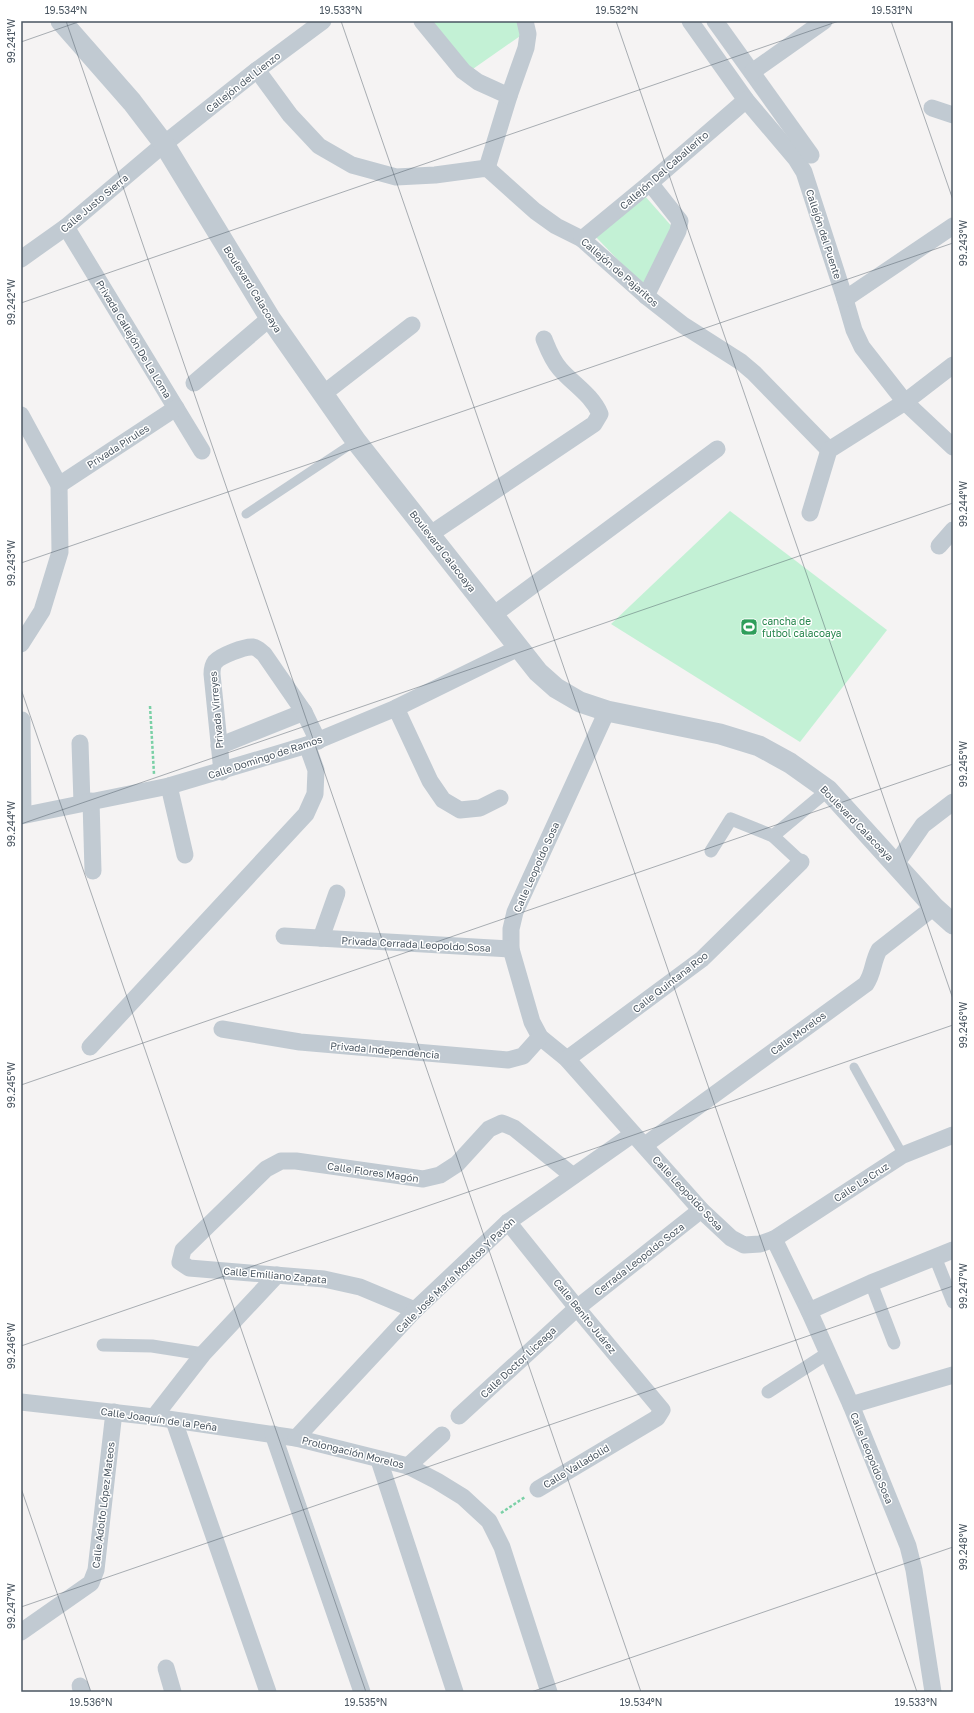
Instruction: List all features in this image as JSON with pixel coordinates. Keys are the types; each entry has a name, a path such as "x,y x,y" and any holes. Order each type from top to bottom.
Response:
{"street":[{"name":"Boulevard Calacoaya","path":"61,21 132,102 164,144 270,318 356,441 538,672 556,688 580,702 607,711 720,734 759,746 790,763 828,790 934,907 953,924"},
{"name":"Callejón del Lienzo","path":"164,144 257,70 323,21"},
{"path":"422,21 463,71 478,82 509,96"},
{"path":"257,70 290,115 319,146 352,165 396,177 435,175 487,168 509,96 526,48 528,34 525,21"},
{"name":"Callejón del Puente","path":"690,21 746,100 796,159 804,172 854,330 862,347 905,402 953,447"},
{"path":"715,21 811,155"},
{"path":"752,72 824,21"},
{"name":"Callejón Del Caballerito","path":"582,239 650,184 746,100"},
{"path":"932,108 953,115"},
{"name":"Calle Justo Sierra","path":"21,259 66,227 164,144"},
{"name":"Callejón de Pajaritos","path":"487,168 535,211 556,226 582,239 646,296 683,325 741,362 754,373 829,450"},
{"path":"646,296 678,231 680,221 650,184"},
{"path":"845,299 953,226"},
{"name":"Privada Callejón De La Loma","path":"66,227 202,451"},
{"path":"194,383 270,318"},
{"path":"323,394 412,325"},
{"path":"429,535 594,424 600,414 596,404 560,369 552,358 544,339"},
{"path":"810,513 829,450 905,402 953,365"},
{"name":"Privada Pirules","path":"59,484 176,408"},
{"path":"21,415 59,484 60,552 42,611 21,644"},
{"path":"493,615 717,449"},
{"path":"939,546 953,530"},
{"name":"Privada Virreyes","path":"90,1047 306,814 315,794 316,770 313,743 304,712 264,654 258,649 251,647 244,648 221,658 212,668 222,772"},
{"name":"Calle Domingo de Ramos","path":"22,815 162,788 222,772 313,743 396,708 518,648"},
{"path":"396,708 430,781 443,800 460,810 480,808 500,798"},
{"name":"Calle Leopoldo Sosa","path":"607,711 515,912 511,929 512,949 532,1022 540,1037 567,1060 701,1210 731,1238 744,1245 760,1244 774,1239 809,1311 851,1405 908,1546 914,1570 933,1692"},
{"path":"219,746 304,712"},
{"path":"22,720 22,815"},
{"path":"80,743 93,871"},
{"path":"162,788 185,855"},
{"path":"773,836 828,790"},
{"path":"896,864 923,825 953,802"},
{"path":"711,851 731,819 773,836 800,862"},
{"name":"Calle Quintana Roo","path":"567,1060 702,959 800,862"},
{"path":"321,938 337,893"},
{"name":"Calle Morelos","path":"639,1140 866,984 872,975 874,960 879,950 934,907"},
{"name":"Privada Cerrada Leopoldo Sosa","path":"284,936 512,949"},
{"name":"Privada Independencia","path":"222,1029 300,1042 508,1060 523,1056 540,1037"},
{"name":"Calle Flores Magón","path":"180,1262 183,1250 266,1170 281,1161 296,1161 423,1179 440,1174 457,1164 489,1129 502,1123 514,1128 573,1176"},
{"name":"Calle La Cruz","path":"774,1239 903,1155 953,1134"},
{"name":"Calle José María Morelos Y Pavón","path":"296,1438 415,1310 508,1222 573,1176 639,1140"},
{"name":"Cerrada Leopoldo Soza","path":"577,1308 701,1210"},
{"name":"Calle Benito Juárez","path":"508,1222 662,1410"},
{"path":"809,1311 870,1283 953,1250"},
{"path":"935,1257 953,1302"},
{"name":"Calle Emiliano Zapata","path":"180,1262 189,1268 324,1279 360,1287 415,1310"},
{"path":"154,1417 203,1354 277,1275"},
{"path":"870,1283 894,1343"},
{"name":"Calle Doctor Liceaga","path":"459,1416 577,1308"},
{"path":"103,1345 152,1346 203,1354"},
{"path":"768,1392 828,1353"},
{"path":"851,1405 953,1375"},
{"name":"Calle Joaquín de la Peña","path":"21,1402 154,1417 296,1438"},
{"name":"Calle Valladolid","path":"538,1489 657,1418 662,1410"},
{"name":"Calle Adolfo López Mateos","path":"21,1632 91,1584 96,1570 114,1412"},
{"path":"174,1420 268,1692"},
{"path":"273,1434 362,1692"},
{"path":"408,1466 442,1435"},
{"name":"Prolongación Morelos","path":"296,1438 379,1460 408,1466 463,1497 489,1521"},
{"path":"379,1460 455,1692"},
{"path":"489,1521 502,1547 549,1692"},
{"path":"166,1668 173,1692"}],"lane":[{"path":"246,514 356,441"},
{"path":"854,1067 903,1155"}],"path":[{"path":"150,706 162,788"},
{"name":"Calle Valladolid","path":"489,1521 538,1489"}],"green space":[{"path":"431,21 518,21 523,34 470,71"},
{"path":"644,195 675,230 645,288 595,236"},
{"name":"cancha de futbol calacoaya","path":"730,511 887,630 800,742 611,624"}],"place":[{"name":"cancha de futbol calacoaya","path":"749,627"}]}
